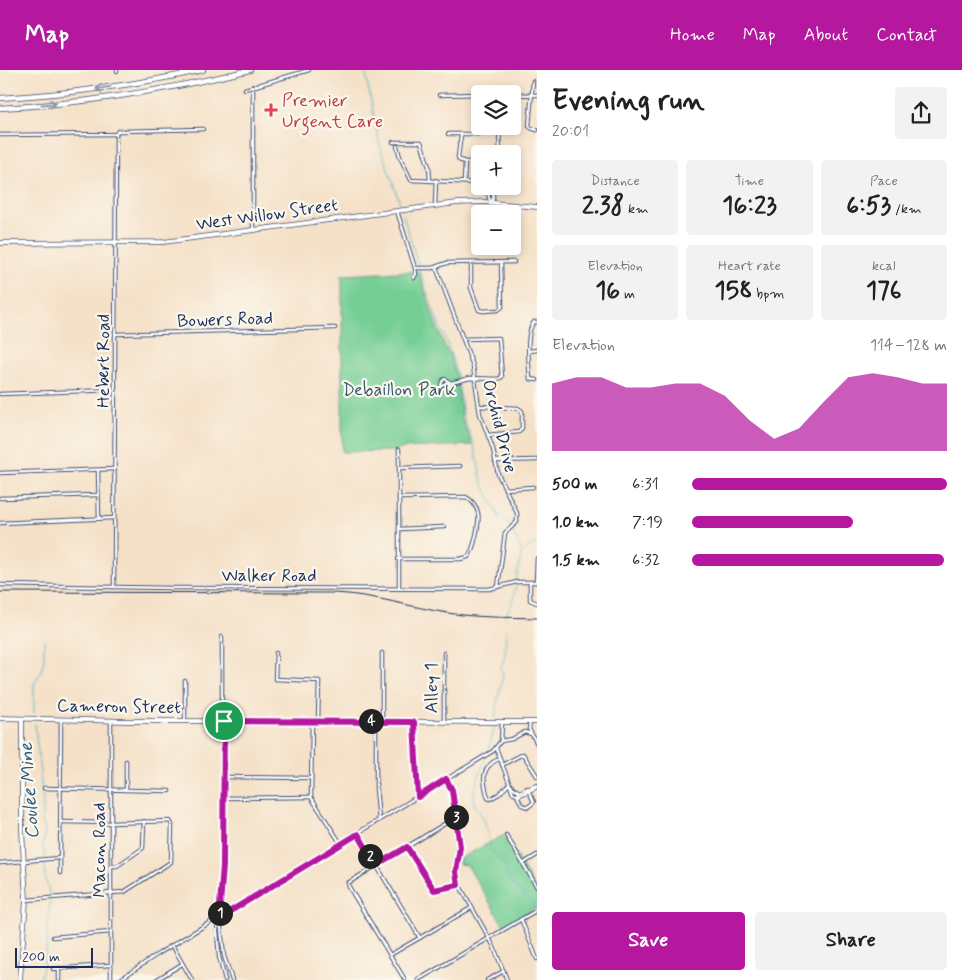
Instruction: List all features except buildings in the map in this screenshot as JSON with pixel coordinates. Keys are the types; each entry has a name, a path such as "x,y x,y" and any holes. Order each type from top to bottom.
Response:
{"highway":[{"path":"0,98 87,90 156,80 203,70"},
{"path":"0,108 114,97 250,70"}],"main road":[{"name":"West Willow Street","path":"0,244 163,242 466,202 491,201 537,207"},
{"name":"Cameron Street","path":"0,718 184,721 537,722"},
{"path":"20,980 26,900 22,817 22,719"}],"street":[{"path":"245,89 310,70"},
{"path":"533,81 530,127 537,130"},
{"path":"253,86 253,230"},
{"path":"439,95 471,94"},
{"path":"521,95 537,95"},
{"path":"0,135 116,134 122,131 204,129"},
{"name":"Hebert Road","path":"114,587 116,134"},
{"path":"448,134 471,134"},
{"path":"461,135 459,160 471,162"},
{"path":"392,142 421,142 429,167 430,180"},
{"path":"396,146 411,180 471,182"},
{"path":"464,182 465,162"},
{"path":"435,206 436,180"},
{"path":"488,195 491,201"},
{"path":"491,201 493,195"},
{"path":"398,211 415,268 416,274 414,278"},
{"path":"471,263 471,288 478,308 483,311 498,310 502,307 501,262"},
{"path":"415,268 436,267 447,263 514,262"},
{"name":"Orchid Drive","path":"436,267 472,366 481,417 493,449 498,474 518,517 516,524 505,533 498,587"},
{"path":"537,322 531,325 529,350 530,379 537,380"},
{"name":"Bowers Road","path":"115,334 335,328"},
{"path":"451,382 474,378 501,378 500,340 498,337 463,339"},
{"path":"529,350 537,350"},
{"path":"0,394 115,390"},
{"path":"479,406 518,408 522,411 522,428 519,432 488,435"},
{"path":"399,449 399,588"},
{"path":"495,461 537,460"},
{"path":"399,468 460,466"},
{"path":"0,473 115,469"},
{"path":"98,470 99,519"},
{"path":"505,489 533,487"},
{"path":"0,498 98,495"},
{"path":"398,559 460,559 468,557 473,548 478,513 472,501 466,497 399,498"},
{"path":"0,523 114,518"},
{"path":"399,528 444,527"},
{"path":"536,582 537,558"},
{"name":"Walker Road","path":"0,585 489,589 517,582 536,582"},
{"path":"530,582 529,598 531,602 537,604"},
{"path":"222,637 223,866 217,943 225,980"},
{"path":"382,653 382,722"},
{"name":"Alley 1","path":"444,653 444,722"},
{"path":"276,654 275,679 319,681 318,721"},
{"path":"184,721 185,681"},
{"path":"60,873 61,720"},
{"name":"Macon Road","path":"111,720 111,980"},
{"path":"312,721 311,797 340,844"},
{"path":"376,722 376,788 379,820"},
{"path":"414,722 418,797"},
{"path":"119,980 172,945 358,834 496,748 500,741 502,723"},
{"path":"530,723 528,728 537,744"},
{"path":"500,741 512,739 525,732 531,734"},
{"path":"496,748 509,784 518,794 522,805 528,807 534,802 528,790"},
{"path":"502,765 523,754 537,776"},
{"path":"499,759 491,762 485,773 484,780 488,798 490,799 499,794 509,784"},
{"path":"126,761 126,790"},
{"path":"224,778 311,778"},
{"path":"446,779 452,790 460,850 456,872 458,885 489,938 508,980"},
{"path":"518,794 537,786"},
{"path":"44,788 169,791"},
{"path":"223,798 311,797"},
{"path":"405,980 348,884 446,823 456,820"},
{"path":"111,866 117,866 143,848 144,821"},
{"path":"26,900 126,891 171,862 172,823 168,821 60,822"},
{"path":"358,834 420,938"},
{"path":"506,835 537,887"},
{"path":"407,847 434,890 458,885"},
{"path":"524,863 537,855"},
{"path":"0,863 60,858"},
{"path":"390,955 472,908"},
{"path":"418,980 537,910"},
{"path":"219,918 224,956 232,980"},
{"path":"521,919 537,959"},
{"path":"53,937 111,932"},
{"path":"172,945 192,980"},
{"path":"156,980 182,964"},
{"path":"53,969 110,965"},
{"path":"59,968 59,980"},
{"path":"488,980 504,971"}],"green space":[{"name":"Debaillon Park","path":"418,271 438,330 450,357 456,377 462,420 472,445 404,448 395,451 342,452 342,275"},
{"path":"504,835 537,891 537,907 504,926 467,865 459,864 459,859"}],"waterway":[{"path":"365,70 380,146 401,206"},
{"path":"403,215 423,281 447,342 457,375 464,420 475,448 482,482 500,518 510,525"},
{"path":"512,529 521,551"},
{"path":"516,580 522,552 537,542"},
{"path":"505,616 512,603 516,585"},
{"path":"495,719 503,676 501,667 505,655 506,630"},
{"name":"Coulee Mine","path":"34,713 34,684 41,672 44,659 44,640"},
{"name":"Coulee Mine","path":"35,724 43,804 42,820 45,832 43,845 45,857"},
{"path":"489,748 495,725"},
{"path":"485,761 474,792 474,804 484,819 491,850 504,864 511,883 530,900 536,909"},
{"name":"Coulee Mine","path":"45,862 45,877 50,896"},
{"name":"Coulee Mine","path":"40,980 46,952 50,901"}],"railway":[{"path":"0,592 335,593 364,596 459,615 537,618"}],"place":[{"name":"Premier Urgent Care","path":"271,110"}],"route":[{"path":"224,721 414,722 416,792 418,797 446,779 452,790 460,847 456,872 458,885 436,890 431,888 407,847 376,865 358,834 219,918 223,866 224,721"}]}
